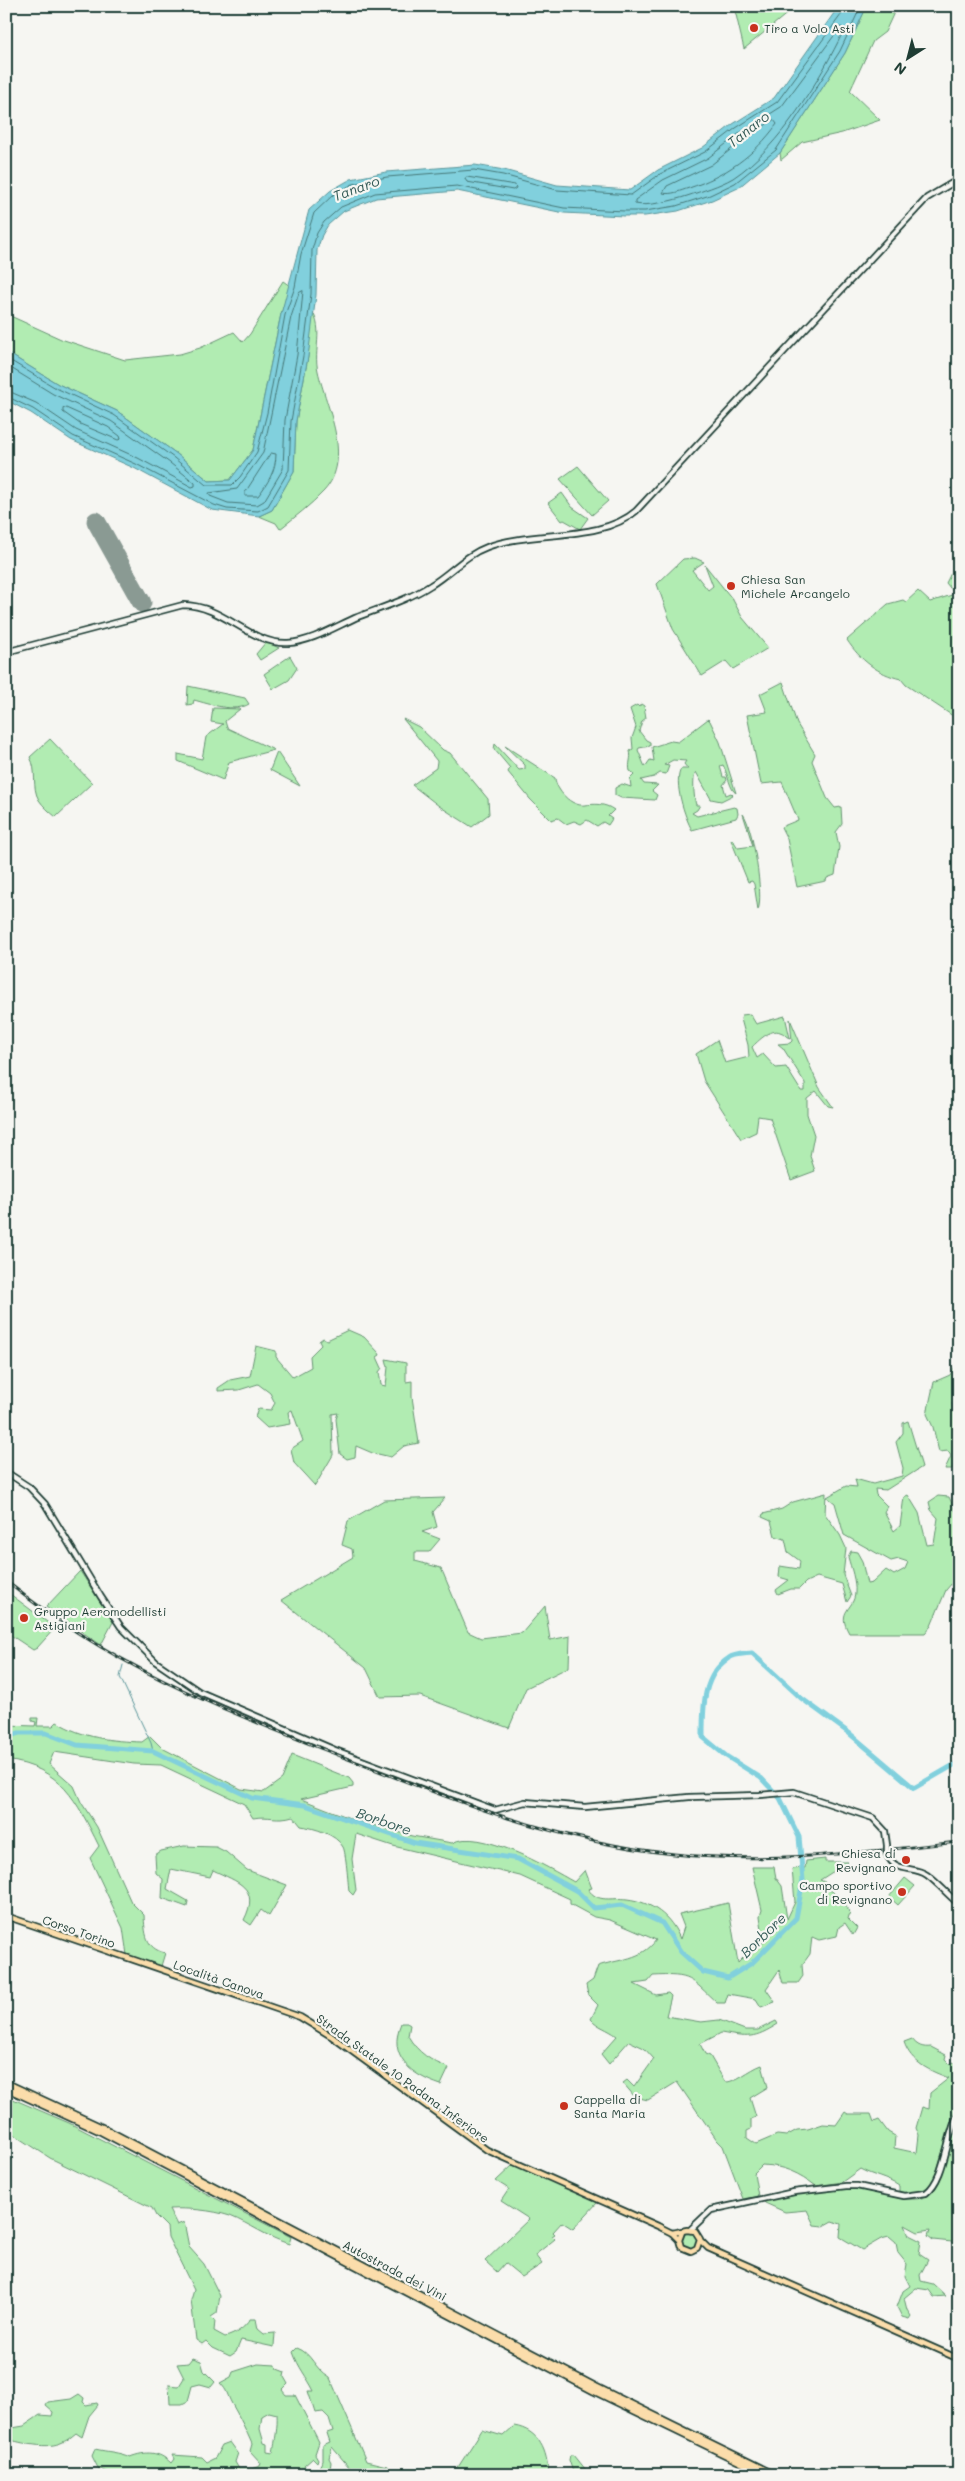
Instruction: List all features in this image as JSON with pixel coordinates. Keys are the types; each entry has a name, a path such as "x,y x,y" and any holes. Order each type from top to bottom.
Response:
{"highway":[{"name":"Autostrada dei Vini","path":"7,2085 102,2128 495,2337 775,2475"},
{"name":"Autostrada dei Vini","path":"564,2372 650,2419 766,2475"}],"main road":[{"name":"Corso Torino","path":"6,1916 145,1964"},
{"name":"Località Canova","path":"145,1964 287,2012"},
{"name":"Strada Statale 10 Padana Inferiore","path":"287,2012 319,2028 487,2150 672,2233"},
{"path":"672,2233 690,2230 697,2233 700,2240 708,2248 959,2359"},
{"path":"679,2240 682,2232"},
{"path":"672,2233 679,2240 681,2247 687,2251 697,2248 708,2248"},
{"path":"697,2248 700,2240"}],"street":[{"path":"6,652 170,608 193,605 217,612 272,642 298,642 428,587 469,556 488,546 611,526 636,511 928,198 959,179"},
{"path":"6,1472 29,1487 45,1504 121,1627 156,1662 200,1692 335,1750 495,1810 525,1802 586,1807 689,1796 798,1793 871,1816 882,1825 888,1856 901,1868 926,1874 959,1904"},
{"path":"690,2230 700,2218 719,2207 835,2186 857,2186 904,2196 926,2193 937,2179 951,2129 959,2112"},
{"path":"697,2233 700,2218"}],"green space":[{"name":"Tiro a Volo Asti","path":"734,6 794,6 795,7 744,49"},
{"path":"867,6 897,6 885,32 873,41 850,91 880,120 842,133 802,142 781,160 780,153 845,53"},
{"path":"283,281 290,286 281,314 253,450 230,480 209,481 177,454 117,411 58,384 6,352 6,314 61,339 125,360 180,354 200,348 234,332 243,342"},
{"path":"312,311 318,333 318,371 335,432 337,463 333,478 324,491 280,529 276,523 259,516 272,510 294,471 296,421 308,357"},
{"path":"578,466 608,501 592,515 560,479"},
{"path":"562,493 572,507 588,518 580,529 564,520 562,521 548,503"},
{"path":"695,558 704,562 692,570 708,590 713,586 705,565 733,600 742,617 768,648 733,669 726,661 702,676 673,629 657,584 683,559"},
{"path":"959,570 959,720 906,685 901,679 885,674 870,665 847,640 888,604 903,600 906,602 918,591 930,602 955,594 946,583 951,573"},
{"path":"266,642 279,648 260,660 256,654"},
{"path":"290,656 297,668 289,680 273,689 264,674"},
{"path":"783,682 797,724 815,754 812,761 827,798 835,808 841,807 842,824 836,832 839,847 835,875 827,878 826,881 797,887 787,839 781,827 798,820 782,782 761,784 747,715 767,712 760,694"},
{"path":"188,686 245,698 249,704 243,707 229,708 194,700 193,704 187,705"},
{"path":"641,704 644,706 646,718 642,721 639,731 650,742 650,746 639,748 638,750 645,767 650,760 654,761 652,747 671,741 678,742 708,719 710,721 720,742 736,793 732,789 723,765 720,766 723,777 726,777 727,780 723,785 726,795 731,793 733,795 721,801 711,799 696,772 694,783 695,798 696,805 700,805 692,813 697,816 734,807 737,808 738,814 736,818 692,830 683,809 678,782 681,769 688,769 684,764 686,761 673,760 664,765 669,766 666,774 660,773 654,777 641,780 644,784 658,785 652,791 657,795 655,800 621,798 615,795 615,788 622,784 631,787 630,779 635,774 630,771 630,751 633,749 632,738 636,727 630,709 637,705 639,707"},
{"path":"213,708 240,709 225,721 227,728 274,750 229,762 223,780 178,761 178,754 202,759 206,737 223,724 211,722"},
{"path":"403,719 419,727 443,750 450,753 488,799 489,814 472,827 439,806 412,785 436,768 437,761"},
{"path":"50,739 92,783 56,817 39,800 34,768 30,757"},
{"path":"495,744 519,770 525,769 525,765 505,746 555,778 558,788 565,797 575,803 580,805 603,805 614,810 608,816 612,819 608,825 603,822 597,826 587,820 581,824 574,821 566,824 558,818 551,820 530,799 508,772 510,768 494,749"},
{"path":"277,752 300,786 270,770"},
{"path":"743,814 747,821 754,846 759,877 758,910 754,884 752,881 748,882 731,840 733,840 738,848 753,846"},
{"path":"750,1014 756,1024 785,1016 790,1038 776,1031 765,1036 752,1047 757,1058 763,1054 776,1068 786,1067 801,1091 805,1091 805,1083 783,1048 778,1044 790,1043 792,1041 790,1019 819,1087 833,1107 828,1106 816,1091 807,1098 807,1114 814,1135 810,1156 815,1171 791,1180 770,1118 758,1116 756,1132 741,1139 704,1081 696,1054 717,1040 725,1063 749,1057 741,1019 742,1015"},
{"path":"348,1330 364,1337 379,1353 380,1355 377,1357 382,1368 379,1372 381,1385 386,1386 388,1367 386,1359 406,1363 406,1382 412,1381 412,1397 419,1443 404,1446 391,1457 377,1455 356,1446 355,1457 347,1459 340,1454 336,1419 338,1413 332,1414 333,1455 315,1486 294,1463 291,1449 303,1441 292,1410 288,1412 290,1424 267,1428 255,1417 258,1409 271,1410 275,1403 270,1393 258,1384 239,1390 218,1391 218,1388 230,1380 250,1376 256,1346 276,1351 276,1357 293,1377 311,1367 310,1356 321,1345 319,1341 323,1338 327,1340"},
{"path":"957,1363 959,1394 952,1402 953,1412 959,1413 959,1457 956,1459 952,1469 945,1469 951,1456 948,1451 939,1452 933,1427 927,1414 934,1382 950,1375"},
{"path":"908,1421 922,1467 886,1490 875,1489 876,1495 887,1506 884,1512 894,1531 900,1526 904,1497 908,1495 919,1513 927,1545 934,1544 938,1518 931,1510 929,1502 938,1496 949,1497 959,1519 959,1575 946,1590 931,1626 925,1633 849,1633 844,1619 855,1593 854,1579 848,1557 851,1551 857,1552 862,1561 867,1584 872,1583 886,1570 894,1575 905,1569 908,1562 899,1559 891,1561 844,1535 835,1503 827,1497 846,1486 857,1487 855,1479 873,1484 902,1476 903,1468 896,1442 903,1433 903,1423"},
{"path":"826,1493 825,1514 840,1535 846,1548 843,1575 851,1596 847,1602 842,1584 817,1577 806,1582 799,1589 791,1589 778,1594 776,1590 789,1580 779,1577 780,1566 799,1569 800,1561 788,1552 785,1539 775,1536 771,1521 762,1517 763,1514 782,1509 793,1502"},
{"path":"445,1498 433,1512 437,1527 422,1532 440,1539 429,1552 415,1552 415,1561 441,1568 468,1632 481,1638 522,1633 545,1606 550,1640 570,1636 569,1667 526,1688 509,1728 420,1696 380,1697 366,1668 281,1600 353,1557 352,1549 342,1545 348,1521 384,1500"},
{"path":"80,1571 113,1622 101,1645 46,1607"},
{"name":"Gruppo Aeromodellisti Astigiani","path":"6,1591 55,1628 33,1650 6,1632"},
{"path":"32,1718 38,1718 37,1726 53,1726 57,1722 77,1732 119,1741 142,1742 150,1736 162,1748 241,1789 264,1792 282,1779 292,1755 349,1778 353,1783 353,1787 301,1799 355,1820 412,1836 452,1843 464,1840 479,1840 496,1845 532,1859 574,1882 585,1870 592,1888 588,1889 596,1897 627,1899 645,1903 660,1911 666,1917 680,1939 684,1927 679,1914 728,1903 738,1963 754,1947 764,1942 760,1916 762,1910 752,1867 774,1867 776,1878 782,1886 787,1919 795,1902 792,1869 805,1868 806,1861 825,1859 825,1862 848,1862 820,1880 829,1884 827,1889 832,1891 850,1912 848,1919 857,1928 853,1935 845,1923 839,1927 837,1936 819,1940 812,1937 810,1954 802,1965 803,1976 798,1983 783,1983 779,1970 766,1989 775,2002 761,2007 756,1999 728,1994 725,2003 717,2003 690,1979 676,1976 653,1976 648,1982 634,1984 656,1995 668,1993 671,1996 666,2016 701,2022 719,2020 745,2030 758,2030 776,2021 778,2024 757,2035 738,2036 721,2033 700,2044 705,2054 710,2056 725,2082 729,2082 762,2065 768,2087 750,2098 756,2117 751,2119 751,2129 747,2131 747,2138 756,2144 777,2135 786,2136 797,2130 823,2124 836,2125 845,2112 848,2114 871,2114 874,2122 879,2120 888,2132 895,2136 894,2148 917,2153 919,2135 916,2128 922,2107 929,2109 930,2093 949,2078 928,2069 916,2061 911,2056 904,2042 912,2039 920,2046 931,2047 946,2055 945,2059 950,2064 954,2062 959,2068 959,2109 951,2123 934,2180 923,2190 909,2193 899,2192 899,2186 894,2183 860,2169 842,2182 816,2186 791,2171 762,2165 754,2173 758,2196 743,2199 723,2146 677,2082 648,2100 635,2097 623,2083 627,2080 634,2087 654,2059 644,2048 629,2041 609,2064 601,2054 617,2036 591,2019 598,2005 588,1995 586,1985 593,1980 598,1966 630,1958 644,1952 656,1940 610,1920 594,1917 570,1904 570,1899 520,1876 393,1846 356,1834 352,1859 356,1890 353,1895 349,1891 345,1855 340,1842 324,1832 301,1826 293,1816 253,1818 244,1804 161,1765 134,1764 54,1752 49,1764 74,1786 81,1802 97,1827 131,1902 144,1915 147,1939 158,1951 165,1953 161,1966 127,1955 123,1928 90,1858 99,1846 83,1814 65,1789 54,1779 41,1770 6,1760 6,1725 35,1726 36,1722 32,1721"},
{"path":"184,1846 216,1847 226,1852 247,1870 287,1885 269,1916 261,1910 251,1925 244,1920 249,1909 250,1900 244,1887 213,1870 210,1877 171,1869 167,1889 188,1901 187,1907 162,1898 163,1879 156,1873 155,1855 161,1851"},
{"name":"Campo sportivo di Revignano","path":"905,1878 915,1886 898,1905 889,1897"},
{"path":"401,2023 410,2025 408,2036 421,2052 449,2068 441,2085 420,2076 404,2063 397,2046 397,2035"},
{"path":"6,2096 69,2123 291,2237 289,2244 273,2238 237,2219 215,2212 169,2209 177,2225 184,2222 189,2247 204,2264 220,2296 217,2313 211,2317 215,2321 214,2331 225,2337 236,2333 250,2319 256,2319 258,2329 264,2334 275,2333 274,2347 241,2340 236,2352 230,2356 213,2348 206,2341 202,2344 196,2340 191,2300 194,2290 168,2237 167,2227 156,2216 152,2208 50,2158 6,2129"},
{"path":"955,2125 959,2126 959,2253 952,2242 933,2240 928,2236 930,2230 918,2232 905,2225 909,2235 921,2241 919,2254 928,2260 920,2275 921,2281 933,2284 946,2296 934,2297 929,2290 916,2288 904,2298 907,2310 911,2316 909,2319 902,2317 897,2307 903,2291 910,2286 905,2276 907,2264 898,2253 896,2243 889,2237 881,2239 862,2250 840,2237 841,2224 832,2221 823,2226 814,2225 807,2210 785,2212 765,2203 763,2200 810,2191 846,2187 858,2188 897,2198 917,2199 926,2196 934,2190 941,2177"},
{"path":"513,2165 598,2202 573,2229 562,2222 553,2232 555,2234 552,2236 555,2239 535,2255 542,2264 522,2277 505,2263 497,2272 485,2261 529,2219 501,2201 509,2189 496,2181"},
{"path":"690,2232 696,2234 698,2240 696,2246 690,2248 684,2246 682,2240 684,2234"},
{"path":"297,2348 302,2350 330,2378 366,2461 387,2466 393,2475 356,2475 332,2447 329,2458 331,2462 330,2470 326,2475 113,2475 98,2468 92,2456 95,2449 130,2457 152,2453 162,2456 171,2463 174,2459 172,2455 202,2457 207,2462 215,2458 222,2445 230,2442 238,2453 235,2462 239,2469 251,2469 260,2466 261,2463 250,2451 252,2444 245,2429 220,2383 231,2377 233,2372 258,2364 276,2365 277,2369 285,2372 284,2377 288,2384 282,2390 286,2395 295,2395 319,2442 315,2454 318,2459 317,2462 313,2458 304,2466 308,2470 318,2469 323,2460 323,2445 330,2442 327,2433 333,2431 329,2418 323,2412 315,2413 308,2391 314,2391 293,2352","holes":["269,2412 277,2414 273,2453 267,2452 267,2444 264,2443 260,2429 262,2416"]},
{"path":"193,2358 201,2361 204,2371 215,2382 211,2387 200,2384 192,2386 188,2401 182,2404 170,2404 169,2385 179,2386 184,2378 177,2364 189,2363"},
{"path":"79,2394 84,2398 83,2402 86,2405 97,2403 98,2405 89,2416 82,2437 76,2433 65,2441 42,2446 6,2439 6,2429 24,2426 40,2415 52,2416 53,2412 46,2406 48,2402 71,2399"},
{"path":"514,2426 523,2428 536,2437 544,2450 548,2475 453,2475 482,2430 503,2436"},
{"path":"570,2455 574,2455 590,2475 574,2475 569,2460"}],"water":[{"name":"Tanaro","path":"839,6 867,6 845,53 780,153 738,188 712,200 678,211 645,216 624,216 564,213 457,191 376,198 344,211 328,225 317,250 316,295 308,357 296,421 294,471 272,510 259,516 212,510 134,468 71,440 31,413 6,400 6,352 58,384 117,411 177,454 209,481 230,480 253,450 281,314 309,210 330,191 351,179 386,172 475,165 504,170 557,185 630,190 658,170 702,148 733,124 774,98"}],"waterway":[{"name":"Borbore","path":"6,1737 19,1733 46,1733 77,1745 153,1751 252,1798 305,1805 415,1843 518,1859 577,1891 594,1908 622,1905 662,1923 681,1952 703,1972 728,1978 752,1963 796,1918 803,1880 799,1837 780,1798 761,1778 726,1756 703,1737 706,1693 709,1683 720,1665 734,1656 752,1653 801,1698 849,1733 914,1788 959,1762"},
{"path":"123,1665 120,1677 153,1751"}],"runway":[{"path":"96,521 142,603"}],"railway":[{"path":"6,1581 86,1638 168,1683 253,1721 424,1789 547,1829 588,1840 631,1848 710,1857 746,1858 817,1855 959,1842"}],"place":[{"name":"Tiro a Volo Asti","path":"754,28"},
{"name":"Chiesa San Michele Arcangelo","path":"731,586"},
{"name":"Gruppo Aeromodellisti Astigiani","path":"24,1618"},
{"name":"Chiesa di Revignano","path":"906,1860"},
{"name":"Campo sportivo di Revignano","path":"902,1892"},
{"name":"Cappella di Santa Maria","path":"564,2106"}]}
